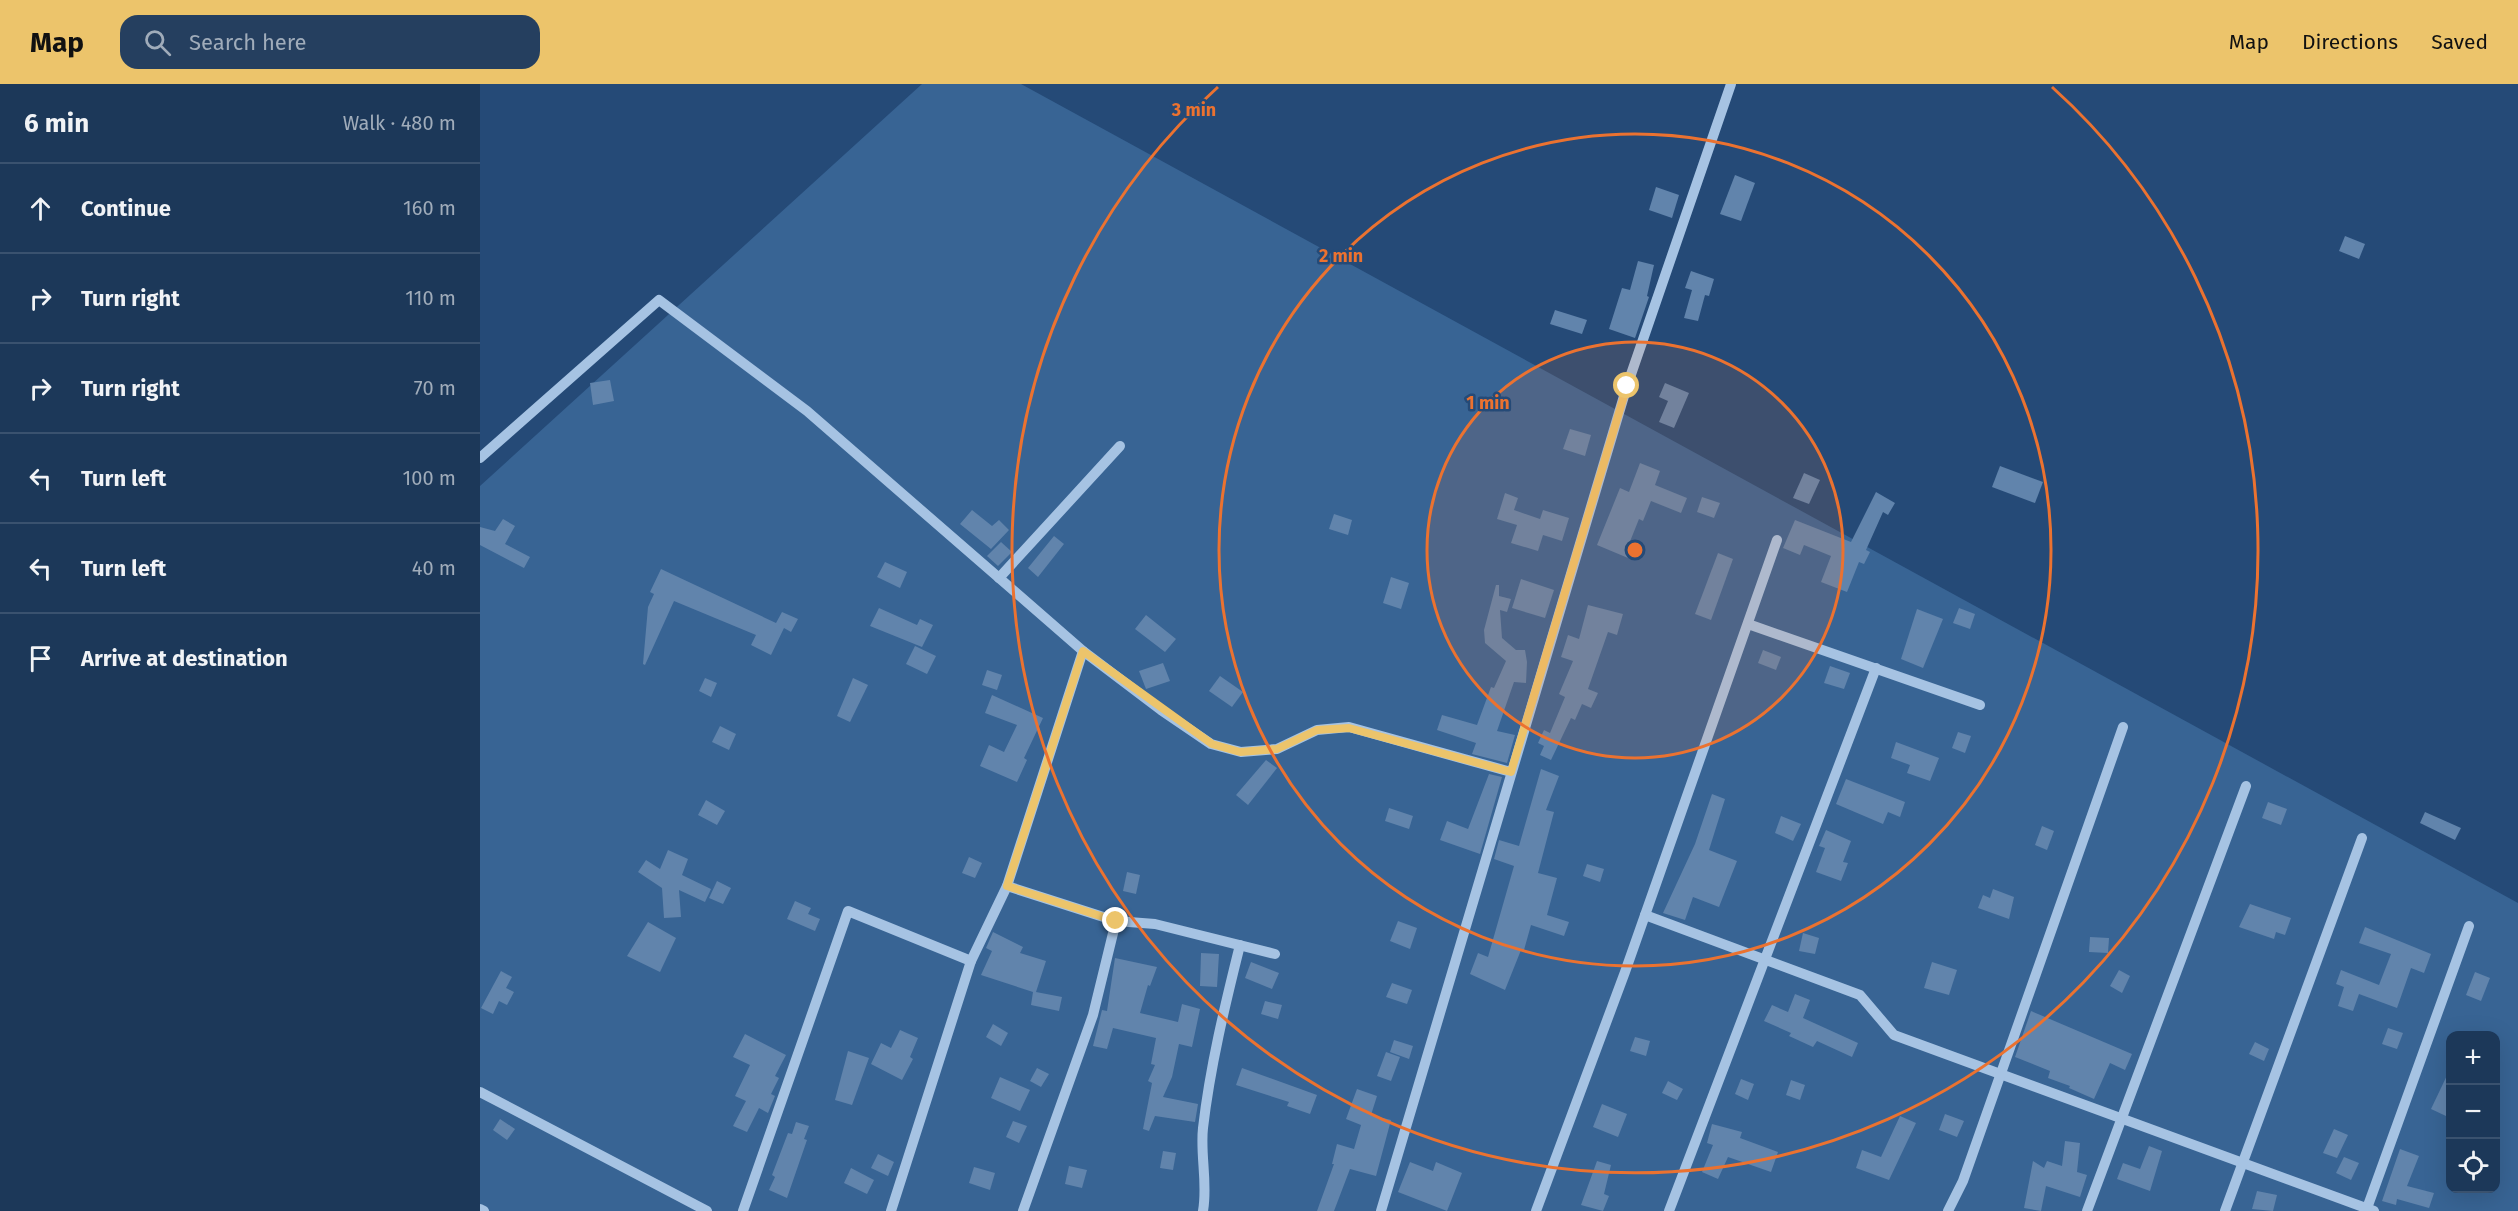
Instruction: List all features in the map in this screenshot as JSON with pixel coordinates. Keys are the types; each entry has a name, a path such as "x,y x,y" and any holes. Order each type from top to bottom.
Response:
{"street":[{"path":"1381,1211 1627,386 1731,84"},
{"path":"480,458 659,300 807,411 1083,651 1212,744 1240,752 1277,749 1317,730 1349,728 1511,772"},
{"path":"999,578 1120,446"},
{"path":"1536,1211 1645,915 1777,540"},
{"path":"1748,624 1980,705"},
{"path":"891,1211 971,961 1007,886 1083,651"},
{"path":"1670,1211 1876,668"},
{"path":"1948,1211 1963,1181 2123,727"},
{"path":"2087,1211 2246,786"},
{"path":"2225,1211 2362,838"},
{"path":"1007,886 1116,921 1155,924 1275,954"},
{"path":"743,1211 848,911 971,961"},
{"path":"1645,915 1860,995 1894,1035 2369,1210 2469,926"},
{"path":"1023,1211 1094,1015 1116,921"},
{"path":"1203,1211 1205,1198 1203,1129 1226,1003 1240,945"},
{"path":"480,1092 707,1211"},
{"path":"480,1209 484,1211"}],"shaded area":[{"path":"922,84 1021,84 2518,903 2518,1211 480,1211 480,486"}],"building":[{"path":"1735,175 1755,183 1741,221 1720,214"},
{"path":"1656,187 1679,195 1672,218 1649,210"},
{"path":"2345,236 2365,244 2359,259 2339,251"},
{"path":"1638,261 1654,265 1647,296 1649,297 1635,338 1609,329 1622,288 1630,290"},
{"path":"1691,271 1714,279 1709,296 1705,295 1698,321 1684,318 1692,290 1685,288"},
{"path":"1555,310 1587,320 1582,334 1550,324"},
{"path":"610,380 614,401 593,405 590,383"},
{"path":"1665,383 1689,393 1674,428 1659,422 1668,401 1659,397"},
{"path":"1570,429 1591,435 1585,456 1563,449"},
{"path":"1640,463 1660,471 1655,485 1687,498 1681,513 1651,501 1643,521 1639,519 1629,544 1634,546 1628,558 1597,545 1620,488 1629,492"},
{"path":"2000,466 2043,482 2035,503 1992,487"},
{"path":"1804,473 1820,480 1809,504 1793,498"},
{"path":"1876,492 1895,503 1888,515 1883,512 1866,550 1870,552 1864,564 1859,562 1847,592 1821,582 1831,556 1804,545 1800,555 1783,548 1795,520 1851,542"},
{"path":"1505,493 1518,498 1514,510 1540,519 1543,510 1569,518 1562,541 1543,535 1538,551 1511,543 1517,525 1497,519"},
{"path":"1702,497 1720,503 1714,518 1697,512"},
{"path":"972,510 992,526 999,520 1009,530 991,549 960,524"},
{"path":"1334,514 1352,520 1348,535 1329,529"},
{"path":"503,519 515,526 505,544 530,557 524,568 480,545 480,527 495,531"},
{"path":"1054,536 1064,544 1038,577 1028,568"},
{"path":"1001,542 1012,552 998,566 987,556"},
{"path":"1718,553 1733,559 1711,620 1695,614"},
{"path":"885,562 907,572 900,588 877,577"},
{"path":"661,569 776,623 782,612 798,619 791,632 784,628 771,655 751,645 756,635 674,601 645,665 643,664 648,607 654,594 650,592"},
{"path":"1391,577 1409,583 1401,609 1383,603"},
{"path":"1521,579 1554,590 1545,618 1512,608"},
{"path":"1496,585 1499,585 1499,596 1511,599 1507,612 1500,610 1502,638 1516,650 1525,650 1527,662 1526,683 1514,682 1497,731 1515,735 1507,763 1472,754 1476,743 1437,730 1442,715 1477,725 1491,687 1494,688 1506,661 1485,643 1484,630"},
{"path":"1588,605 1623,614 1617,635 1608,632 1588,689 1598,693 1591,708 1582,704 1575,720 1571,718 1551,760 1540,755 1544,746 1538,743 1544,730 1550,733 1565,697 1559,694 1573,661 1561,657 1568,635 1579,639"},
{"path":"879,608 917,625 920,619 933,625 922,647 870,626"},
{"path":"1959,608 1975,614 1970,629 1953,623"},
{"path":"1917,609 1943,619 1923,668 1901,659"},
{"path":"1146,615 1176,639 1165,652 1135,629"},
{"path":"915,646 936,656 927,674 906,664"},
{"path":"1763,650 1781,657 1776,670 1758,663"},
{"path":"1163,663 1170,681 1146,689 1139,671"},
{"path":"1830,666 1850,673 1844,689 1824,683"},
{"path":"987,670 1002,675 997,690 982,685"},
{"path":"1220,676 1243,692 1232,707 1209,691"},
{"path":"705,678 717,683 711,697 699,691"},
{"path":"853,678 868,685 850,722 837,716"},
{"path":"992,695 1043,718 1024,758 1027,760 1017,782 980,766 989,745 1004,752 1017,725 985,713"},
{"path":"720,726 736,734 729,750 712,742"},
{"path":"1958,732 1971,736 1965,753 1952,748"},
{"path":"1896,742 1939,758 1930,781 1907,773 1910,765 1891,758"},
{"path":"1266,760 1277,768 1248,805 1236,795"},
{"path":"1541,769 1559,776 1546,810 1554,812 1538,873 1557,878 1547,915 1569,922 1564,936 1531,925 1524,950 1521,950 1505,990 1470,974 1478,953 1488,957 1514,866 1494,859 1499,840 1519,846"},
{"path":"1489,774 1502,777 1480,854 1440,840 1447,821 1468,829"},
{"path":"1846,779 1905,802 1900,817 1888,812 1883,824 1836,804"},
{"path":"1712,794 1725,799 1709,850 1737,861 1719,907 1693,897 1685,920 1663,913 1695,844"},
{"path":"706,800 725,811 717,825 698,815"},
{"path":"2268,802 2287,809 2281,825 2262,818"},
{"path":"1389,808 1413,816 1409,829 1385,821"},
{"path":"2425,812 2461,828 2455,840 2420,823"},
{"path":"1781,816 1801,824 1793,841 1775,833"},
{"path":"2042,826 2054,831 2047,850 2035,845"},
{"path":"1826,830 1851,841 1843,862 1848,863 1841,881 1816,872 1825,848 1819,846"},
{"path":"668,850 688,859 682,875 711,889 705,902 679,890 681,917 664,918 662,888 638,872 646,860 660,869"},
{"path":"969,857 982,863 975,878 962,873"},
{"path":"1587,864 1604,869 1600,882 1583,876"},
{"path":"1127,872 1140,875 1136,894 1123,891"},
{"path":"717,881 731,888 723,904 709,898"},
{"path":"1993,889 2014,897 2009,919 1978,908 1983,895 1990,898"},
{"path":"795,901 811,908 808,914 820,919 815,931 787,919"},
{"path":"2250,904 2291,918 2285,935 2276,932 2274,939 2239,927"},
{"path":"1398,921 1417,928 1410,949 1390,941"},
{"path":"648,922 676,938 660,972 627,956"},
{"path":"2365,927 2431,954 2424,973 2411,968 2397,1008 2359,994 2353,1011 2338,1006 2344,987 2336,984 2341,970 2379,985 2391,954 2359,943"},
{"path":"993,932 1023,947 1020,953 1046,961 1036,992 1062,997 1059,1011 1031,1005 1033,992 981,975 992,951 986,948"},
{"path":"1803,933 1819,938 1815,954 1799,951"},
{"path":"2090,937 2109,938 2108,953 2089,952"},
{"path":"1201,953 1219,954 1217,987 1200,986"},
{"path":"1115,958 1157,967 1150,986 1148,985 1140,1013 1178,1022 1182,1004 1200,1009 1192,1047 1179,1044 1172,1077 1163,1097 1198,1104 1195,1122 1155,1116 1149,1131 1143,1129 1152,1083 1148,1081 1155,1065 1151,1064 1156,1038 1113,1028 1107,1049 1093,1046 1102,1010 1107,1011"},
{"path":"1251,962 1279,973 1272,989 1245,978"},
{"path":"1932,962 1957,970 1949,995 1924,988"},
{"path":"2119,970 2130,976 2122,993 2110,986"},
{"path":"501,971 512,977 506,988 514,992 507,1005 499,1001 493,1014 481,1008"},
{"path":"2475,972 2490,978 2481,1001 2466,995"},
{"path":"1392,983 1412,990 1407,1004 1386,997"},
{"path":"1795,994 1810,1000 1803,1018 1858,1043 1852,1057 1817,1041 1813,1047 1789,1036 1791,1033 1764,1021 1772,1005 1788,1012"},
{"path":"1265,1001 1282,1005 1278,1019 1261,1014"},
{"path":"2031,1011 2132,1054 2125,1070 2110,1063 2094,1099 2069,1088 2070,1086 2048,1078 2050,1071 2015,1057"},
{"path":"993,1024 1008,1033 1001,1046 986,1037"},
{"path":"2388,1028 2403,1033 2397,1049 2382,1044"},
{"path":"900,1030 918,1038 910,1057 913,1059 902,1080 871,1064 881,1043 891,1048"},
{"path":"745,1034 786,1055 775,1076 779,1078 771,1094 775,1096 768,1113 759,1108 747,1132 733,1126 746,1101 735,1096 750,1065 733,1057"},
{"path":"1635,1037 1650,1041 1646,1056 1630,1051"},
{"path":"1394,1040 1413,1046 1409,1059 1390,1052"},
{"path":"2255,1042 2269,1049 2264,1061 2249,1054"},
{"path":"848,1051 869,1058 852,1105 835,1100"},
{"path":"1386,1052 1400,1057 1391,1081 1377,1076"},
{"path":"1037,1068 1049,1074 1041,1087 1030,1081"},
{"path":"1242,1068 1317,1095 1310,1114 1287,1106 1289,1102 1236,1085"},
{"path":"1000,1077 1030,1090 1020,1111 991,1098"},
{"path":"2446,1078 2446,1116 2431,1109"},
{"path":"1741,1079 1754,1084 1748,1100 1735,1094"},
{"path":"1791,1080 1805,1085 1800,1100 1786,1095"},
{"path":"1668,1081 1683,1089 1677,1100 1662,1093"},
{"path":"1357,1089 1377,1096 1371,1115 1391,1120 1376,1176 1350,1169 1334,1211 1317,1211 1334,1164 1332,1164 1337,1144 1354,1149 1361,1125 1346,1119"},
{"path":"1602,1104 1627,1114 1618,1137 1593,1127"},
{"path":"1945,1114 1964,1121 1957,1137 1939,1130"},
{"path":"1900,1116 1916,1123 1889,1180 1856,1168 1862,1150 1881,1157"},
{"path":"500,1119 515,1129 507,1140 493,1130"},
{"path":"1013,1121 1027,1126 1019,1143 1006,1137"},
{"path":"796,1122 809,1126 804,1139 807,1140 787,1198 769,1190 775,1177 772,1175 788,1133 792,1134"},
{"path":"1712,1124 1742,1132 1740,1138 1778,1152 1771,1172 1728,1157 1718,1179 1702,1172 1713,1145 1707,1143"},
{"path":"2334,1129 2348,1135 2337,1158 2323,1153"},
{"path":"2065,1141 2080,1143 2077,1172 2087,1175 2080,1197 2046,1186 2041,1211 2024,1208 2033,1161 2044,1168 2047,1161 2062,1166"},
{"path":"2149,1146 2162,1151 2150,1191 2117,1179 2123,1163 2140,1169"},
{"path":"2400,1149 2419,1156 2407,1186 2434,1193 2429,1208 2397,1199 2396,1205 2382,1201"},
{"path":"1163,1151 1176,1153 1173,1170 1160,1168"},
{"path":"878,1154 894,1162 888,1176 871,1168"},
{"path":"2344,1157 2359,1163 2351,1180 2336,1173"},
{"path":"1597,1161 1611,1165 1604,1194 1609,1196 1603,1211 1581,1205"},
{"path":"1410,1162 1433,1171 1436,1162 1462,1173 1447,1211 1398,1192"},
{"path":"1069,1166 1087,1170 1082,1188 1065,1184"},
{"path":"974,1167 995,1173 990,1190 969,1183"},
{"path":"851,1168 874,1180 867,1194 844,1183"},
{"path":"2257,1191 2277,1195 2273,1211 2252,1209"}],"route":[{"path":"1116,921 1007,886 1083,651 1161,710 1212,744 1240,752 1277,749 1317,730 1349,728 1511,772 1627,386"}]}
